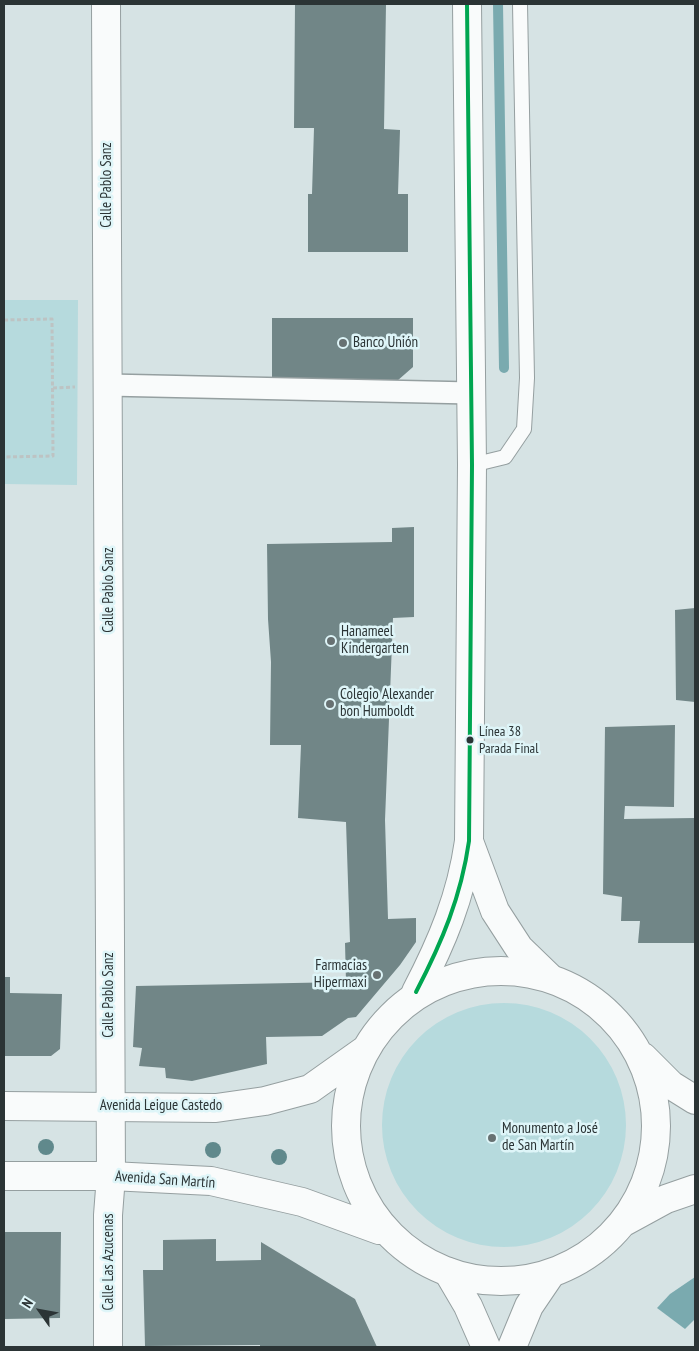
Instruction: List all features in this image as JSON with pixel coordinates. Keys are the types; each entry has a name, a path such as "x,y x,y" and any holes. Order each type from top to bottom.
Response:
{"street":[{"name":"Calle Pablo Sanz","path":"106,4 111,1176"},
{"path":"467,4 472,465 469,841 464,877 453,912 416,992 390,1017 365,1050 352,1084 346,1119 348,1155 359,1190 379,1230 422,1260 448,1272 481,1281 507,1282 550,1275 590,1254 622,1223 666,1199 695,1189"},
{"path":"108,385 471,393"},
{"path":"469,841 495,911 519,948 549,977"},
{"path":"416,992 453,977 485,968 517,969 549,977 582,993 614,1019 638,1053 671,1085 695,1100"},
{"name":"Avenida Leigue Castedo","path":"4,1106 110,1105 216,1108 265,1101 310,1089 365,1050"},
{"path":"622,1223 645,1183 656,1140 653,1095 638,1053"},
{"name":"Avenida San Martín","path":"4,1176 111,1176 211,1181 302,1202 379,1230"},
{"name":"Calle Las Azucenas","path":"108,1347 108,1215 111,1176"},
{"path":"448,1272 468,1306 486,1347"},
{"path":"512,1347 530,1306 550,1275"}],"lane":[{"path":"472,465 505,457 524,429 527,378 520,4"}],"path":[{"path":"4,320 52,319 53,456 4,457"}],"shaded area":[{"path":"4,300 78,300 77,485 4,484"},
{"path":"516,1003 539,1008 562,1017 590,1039 606,1057 617,1078 624,1101 626,1125 624,1149 617,1172 606,1193 590,1211 572,1227 551,1238 516,1247 492,1247 457,1238 436,1227 402,1193 391,1172 384,1149 382,1113 391,1078 402,1057 436,1023 457,1012 480,1005"},
{"path":"695,1277 695,1319 685,1329 657,1308 670,1294"}],"building":[{"path":"295,4 386,4 384,129 400,130 398,194 408,194 408,252 308,252 308,194 312,194 314,128 294,128"},
{"name":"Banco Unión","path":"272,318 413,318 413,367 397,381 272,380"},
{"path":"414,527 414,617 393,618 385,820 388,919 416,918 416,942 400,965 356,1017 348,1018 322,1036 266,1037 267,1064 192,1081 166,1078 165,1068 139,1066 142,1048 133,1047 136,986 346,982 345,943 350,942 346,822 298,818 301,745 270,745 271,662 268,619 267,544 392,542 392,528"},
{"path":"695,608 695,702 676,700 675,610"},
{"path":"675,725 674,807 625,806 624,819 695,818 695,943 638,943 640,921 621,921 622,897 603,894 605,727"},
{"path":"4,977 10,977 10,993 62,994 60,1049 51,1056 4,1056"},
{"path":"4,1232 61,1232 60,1318 4,1319"},
{"path":"216,1239 216,1261 261,1260 261,1242 355,1299 377,1347 145,1346 143,1270 163,1270 163,1240"}],"waterway":[{"path":"498,4 504,368"}],"transit line":[{"path":"416,992 442,937 456,900 469,841 472,465 467,4"}],"place":[{"name":"Banco Unión","path":"343,343"},
{"name":"Hanameel Kindergarten","path":"331,641"},
{"name":"Colegio Alexander bon Humboldt","path":"330,704"},
{"name":"Línea 38 Parada Final","path":"470,740"},
{"name":"Farmacias Hipermaxi","path":"377,975"},
{"name":"Monumento a José de San Martín","path":"492,1138"}]}
